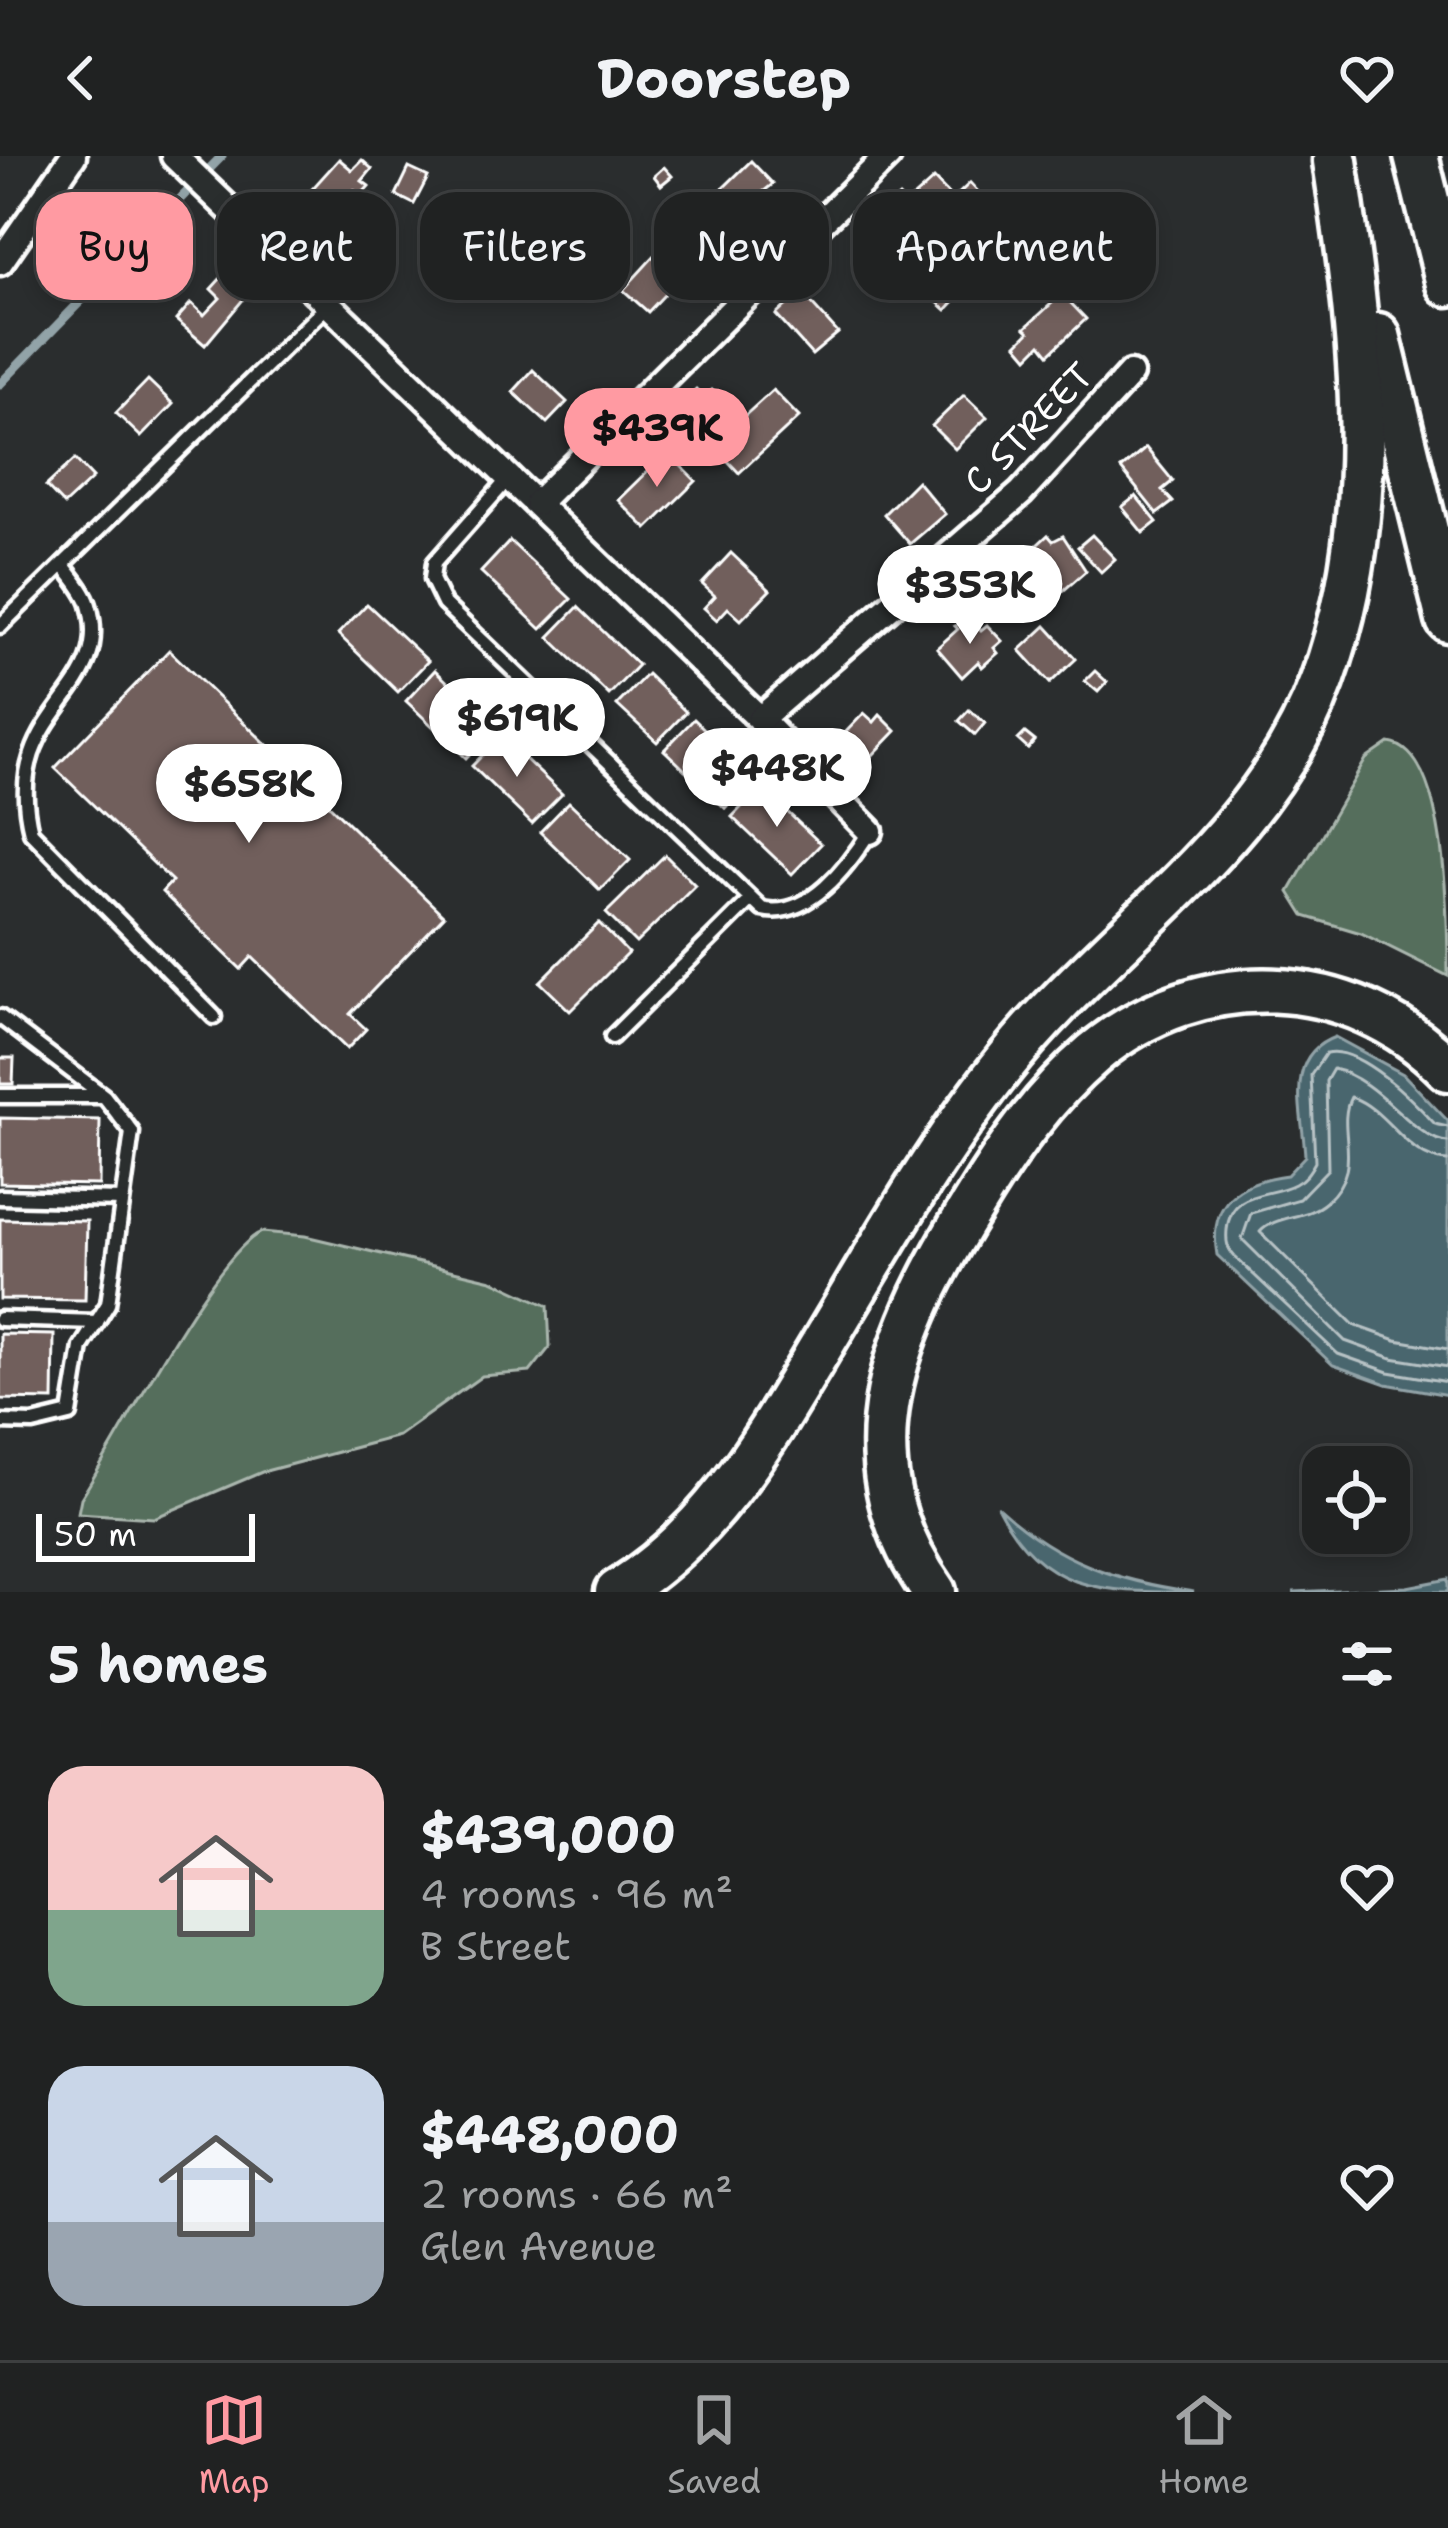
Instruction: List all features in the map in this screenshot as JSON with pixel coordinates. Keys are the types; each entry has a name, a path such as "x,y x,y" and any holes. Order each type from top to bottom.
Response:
{"highway":[{"path":"1416,156 1448,284"},
{"path":"1334,159 1448,620"},
{"path":"617,1592 685,1541 726,1497 916,1189 1001,1067 1224,841 1274,778 1301,731 1344,610 1362,475 1361,357 1334,159"},
{"path":"934,1592 902,1536 888,1481 884,1425 893,1364 933,1269 1012,1145 1075,1070 1118,1035 1172,1006 1226,992 1268,988 1313,993 1374,1014 1448,1069"}],"street":[{"path":"0,262 73,156"},
{"path":"537,503 888,156"},
{"path":"181,163 760,718 869,831"},
{"name":"C STREET","path":"760,718 1021,494 1130,374"}],"lane":[{"path":"0,626 329,304"},
{"path":"510,477 434,563 435,592 751,899 774,912 811,899 869,831"},
{"path":"63,565 88,600 92,623 75,675 20,738 13,799 31,832 214,1017"},
{"path":"612,1037 751,899"},
{"path":"0,1017 104,1096 132,1132 107,1304 81,1347 70,1414 33,1424 0,1423"},
{"path":"0,1096 104,1096"},
{"path":"0,1197 122,1200"},
{"path":"0,1319 97,1322"}],"green space":[{"path":"1389,743 1408,753 1423,775 1434,806 1445,881 1448,976 1361,933 1304,916 1289,892 1366,759"},
{"path":"262,1232 305,1236 492,1280 548,1306 550,1347 530,1372 482,1376 398,1436 262,1472 154,1518 78,1513 81,1498 194,1310 243,1246"}],"water":[{"path":"1335,1037 1403,1074 1448,1121 1448,1395 1386,1384 1333,1365 1217,1255 1217,1221 1230,1198 1254,1183 1287,1175 1305,1156 1302,1071 1308,1057"},
{"path":"997,1506 1042,1541 1088,1566 1138,1582 1194,1592 1129,1591 1076,1581 1033,1556"},
{"path":"1448,1579 1448,1592 1293,1592 1407,1587"}],"building":[{"path":"339,159 352,170 362,160 372,169 362,181 369,186 364,192 309,192"},
{"path":"751,161 773,184 763,192 719,192"},
{"path":"664,167 672,176 661,185 654,176"},
{"path":"409,168 428,177 414,204 396,195"},
{"path":"934,179 946,192 919,192"},
{"path":"654,256 654,300 659,300 648,312 630,296 630,282"},
{"path":"218,300 243,300 205,345 176,320 191,303 204,315"},
{"path":"792,300 808,300 838,333 812,355 776,315"},
{"path":"937,300 955,300 946,310"},
{"path":"1055,300 1068,300 1086,319 1049,354 1041,344 1028,357 1017,344 1029,332 1025,328"},
{"path":"533,370 567,402 547,423 513,392"},
{"path":"148,380 173,404 141,437 116,413"},
{"path":"696,389 704,397 712,390 740,420 773,390 799,417 739,473 685,415 692,408 684,400"},
{"path":"964,395 987,417 955,449 932,426"},
{"path":"1146,448 1173,481 1162,490 1173,502 1157,514 1121,469"},
{"path":"667,452 696,481 647,529 618,500"},
{"path":"75,459 93,478 64,505 46,486"},
{"path":"917,481 945,514 910,544 884,514"},
{"path":"1136,496 1157,522 1143,533 1122,507"},
{"path":"1048,535 1053,541 1063,536 1086,571 1055,598 1026,566 1029,562 1024,557"},
{"path":"1092,535 1115,559 1101,572 1078,547"},
{"path":"510,541 571,599 541,629 481,572"},
{"path":"731,553 770,590 741,620 728,608 717,620 704,608 715,596 702,584"},
{"path":"367,604 428,661 398,692 338,634"},
{"path":"578,607 638,665 609,695 549,637"},
{"path":"970,618 981,630 987,625 1002,641 994,648 998,653 982,667 978,662 962,677 937,648 958,629 955,626"},
{"path":"1046,626 1076,659 1050,683 1020,650"},
{"path":"169,650 444,916 350,1014 366,1029 347,1049 252,957 241,969 162,892 172,881 55,768"},
{"path":"435,670 495,728 466,758 406,701"},
{"path":"1095,671 1107,682 1098,692 1085,681"},
{"path":"647,674 686,712 657,742 617,705"},
{"path":"969,710 985,723 975,735 959,721"},
{"path":"864,713 874,722 880,715 896,731 868,760 843,735"},
{"path":"694,719 754,777 725,808 664,750"},
{"path":"1025,733 1035,741 1028,749 1018,740"},
{"path":"501,736 562,794 532,824 472,766"},
{"path":"761,787 821,844 792,874 732,817"},
{"path":"569,802 630,860 600,890 540,832"},
{"path":"665,855 695,885 636,943 606,913"},
{"path":"599,923 628,953 570,1011 540,982"},
{"path":"0,1058 14,1058 13,1084 0,1084"},
{"path":"0,1118 100,1120 99,1185 0,1183"},
{"path":"0,1219 87,1221 85,1300 0,1299"},
{"path":"0,1334 54,1335 53,1400 0,1399"}],"waterway":[{"path":"0,384 222,156"}]}
